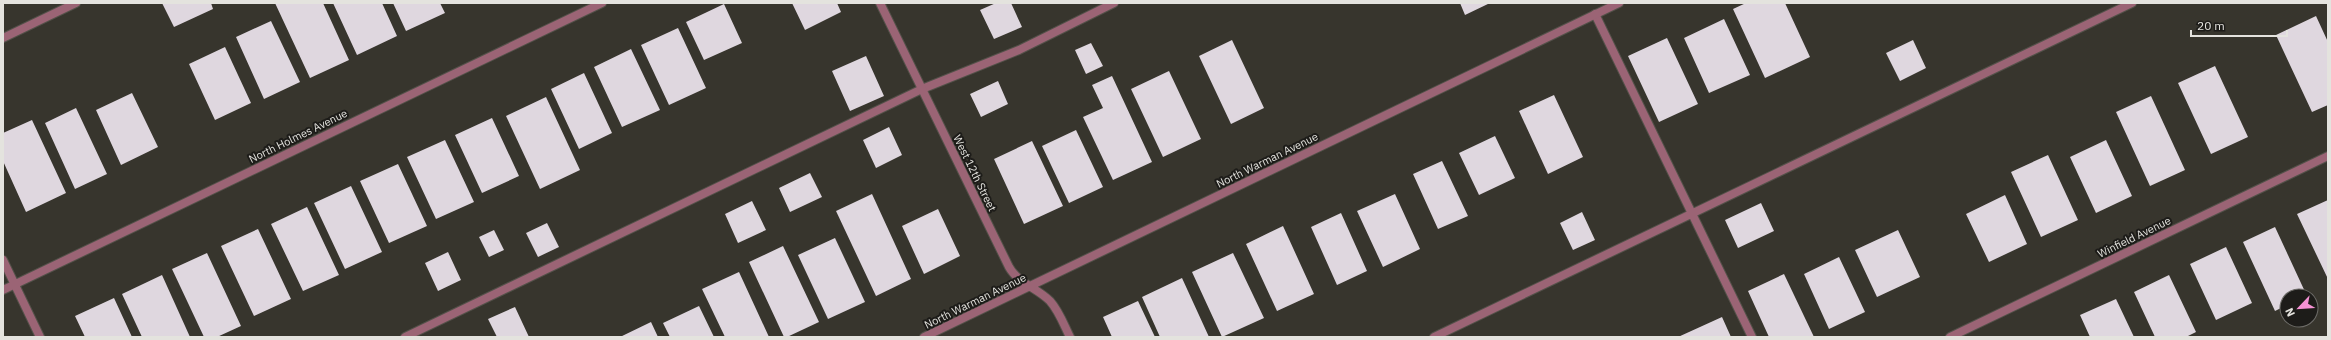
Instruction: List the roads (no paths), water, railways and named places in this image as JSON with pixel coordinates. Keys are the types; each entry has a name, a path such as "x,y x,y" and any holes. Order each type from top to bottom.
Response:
{"street":[{"path":"3,38 76,3"},
{"name":"North Holmes Avenue","path":"3,290 602,3"},
{"name":"West 12th Street","path":"880,3 1009,267 1016,277 1031,286 1056,309 1070,337"},
{"path":"405,337 922,89 1019,50 1114,3"},
{"name":"North Warman Avenue","path":"924,337 1619,3"},
{"path":"1434,337 2132,3"},
{"path":"1595,14 1752,337"},
{"name":"Winfield Avenue","path":"1950,337 2328,156"},
{"path":"3,260 40,337"}]}
